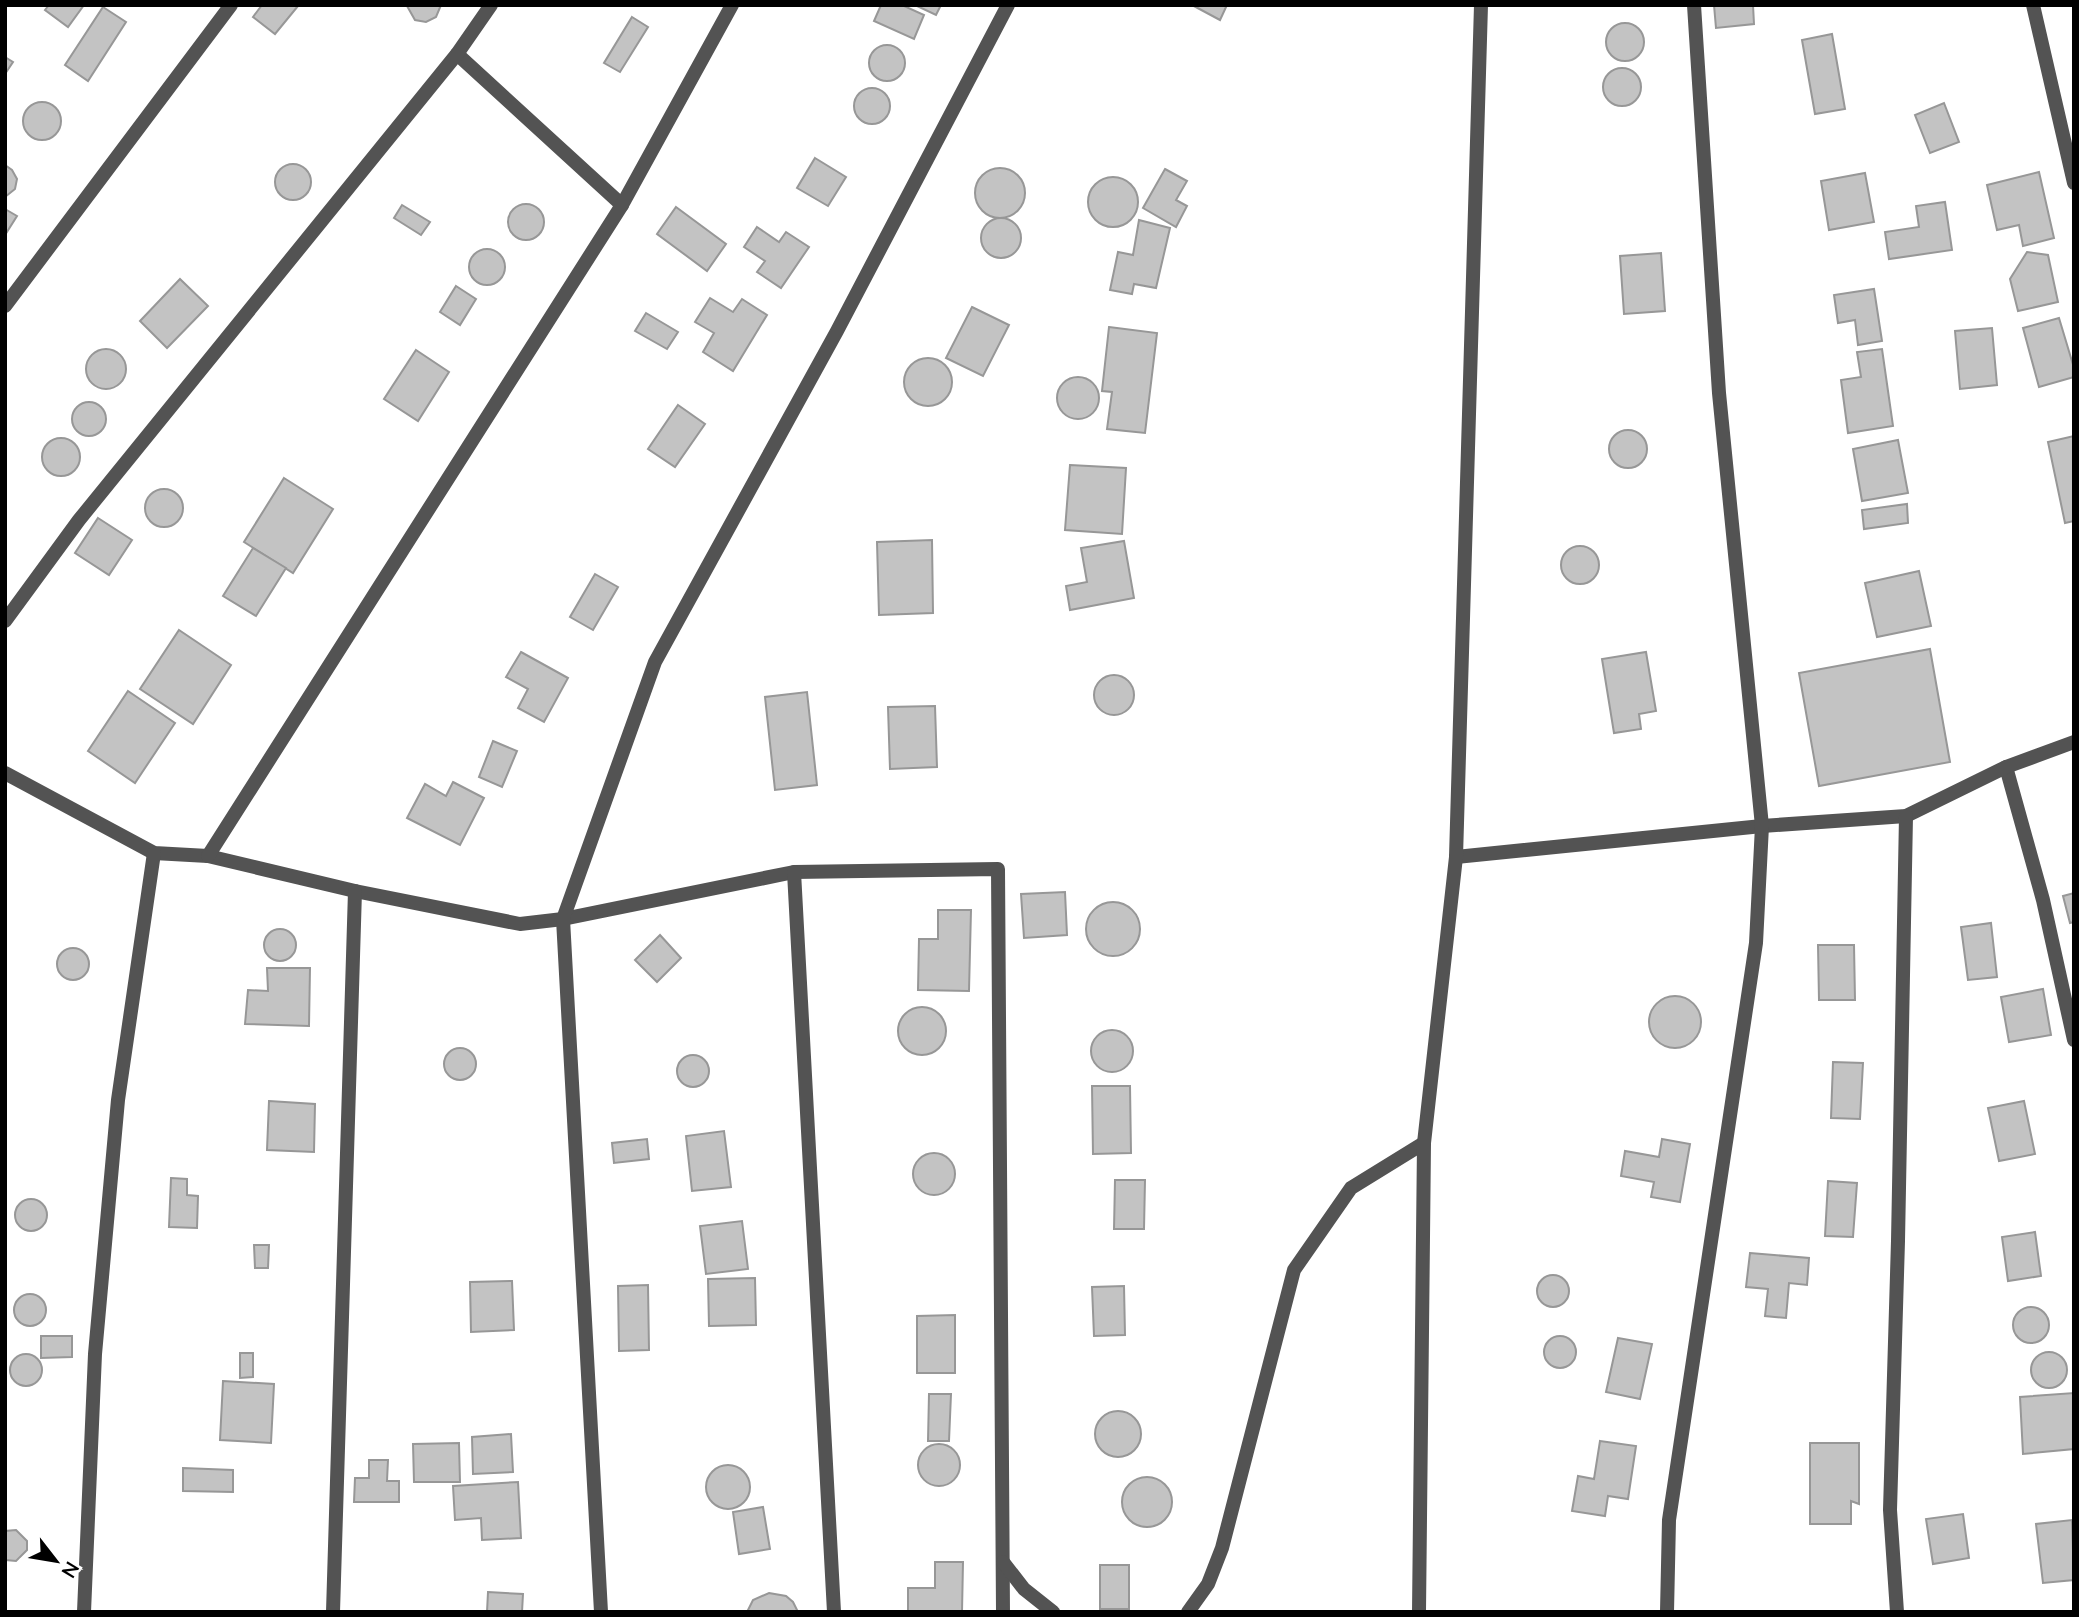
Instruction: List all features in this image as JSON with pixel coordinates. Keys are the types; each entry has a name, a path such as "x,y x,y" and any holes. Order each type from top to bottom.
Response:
{"street":[{"path":"5,306 231,5"},
{"path":"5,621 79,520 457,54 491,5"},
{"path":"208,856 622,205 732,5"},
{"path":"601,1612 563,919 655,662 837,331 1008,5"},
{"path":"1419,1612 1424,1143 1456,857 1481,5"},
{"path":"1667,1612 1669,1520 1756,943 1762,826 1719,393 1694,5"},
{"path":"2033,5 2074,183"},
{"path":"457,54 622,205"},
{"path":"1456,857 1762,826 1906,816 2006,767 2074,742"},
{"path":"2006,767 2043,900 2074,1040"},
{"path":"5,773 153,853 208,856 355,891 520,923 563,919 794,873 998,869 1003,1612"},
{"path":"1897,1612 1890,1510 1906,816"},
{"path":"84,1612 95,1354 117,1114 153,853"},
{"path":"794,873 834,1612"},
{"path":"334,1612 355,891"},
{"path":"1188,1612 1209,1584 1222,1548 1294,1270 1351,1188 1424,1143"},
{"path":"1003,1562 1024,1589 1053,1612"}],"building":[{"path":"49,5 84,5 68,27 45,10"},
{"path":"262,5 298,6 275,34 253,17"},
{"path":"441,5 436,17 426,22 415,20 407,6"},
{"path":"881,5 902,5 924,15 914,39 874,21"},
{"path":"915,5 941,5 936,15"},
{"path":"1192,5 1227,5 1220,20"},
{"path":"1714,5 1753,5 1754,24 1716,28"},
{"path":"103,7 126,22 88,81 65,65"},
{"path":"632,17 648,27 620,72 604,63"},
{"path":"1625,23 1638,29 1644,42 1638,55 1625,61 1612,55 1606,42 1612,29"},
{"path":"1832,34 1845,109 1815,114 1802,40"},
{"path":"887,45 900,50 905,63 900,76 887,81 874,76 869,63 874,50"},
{"path":"5,57 13,62 5,74"},
{"path":"1622,68 1635,74 1641,87 1635,100 1622,106 1609,100 1603,87 1609,74"},
{"path":"872,88 885,93 890,106 885,119 872,124 859,119 854,106 859,93"},
{"path":"42,102 55,108 61,121 55,134 42,140 29,134 23,121 29,108"},
{"path":"1944,103 1959,142 1930,153 1915,115"},
{"path":"815,158 846,177 828,206 797,188"},
{"path":"293,164 305,170 311,182 305,194 293,200 281,194 275,182 281,170"},
{"path":"5,165 17,179 15,189 5,197"},
{"path":"1000,168 1018,175 1025,193 1018,211 1000,218 982,211 975,193 982,175"},
{"path":"1165,169 1187,181 1176,200 1187,206 1176,227 1143,208"},
{"path":"2039,172 2054,238 2023,246 2019,225 1997,230 1987,185"},
{"path":"1865,173 1874,222 1829,230 1821,181"},
{"path":"1113,177 1130,185 1138,202 1130,219 1113,227 1096,219 1088,202 1096,185"},
{"path":"1945,202 1952,250 1889,259 1885,232 1919,227 1916,206"},
{"path":"526,204 539,209 544,222 539,235 526,240 513,235 508,222 513,209"},
{"path":"402,205 430,222 421,235 394,218"},
{"path":"676,207 726,244 707,271 657,234"},
{"path":"5,209 17,216 5,235"},
{"path":"1001,218 1015,224 1021,238 1015,252 1001,258 987,252 981,238 987,224"},
{"path":"1139,220 1170,228 1156,288 1134,284 1132,294 1110,290 1118,252 1133,255"},
{"path":"757,227 779,242 786,232 809,247 781,288 757,272 765,261 744,247"},
{"path":"487,249 500,254 505,267 500,280 487,285 474,280 469,267 474,254"},
{"path":"2027,252 2048,255 2058,302 2018,311 2010,279"},
{"path":"1661,253 1665,311 1624,314 1620,256"},
{"path":"180,279 208,306 167,348 140,321"},
{"path":"456,286 476,299 460,325 440,312"},
{"path":"1874,289 1882,341 1858,345 1855,320 1838,323 1834,295"},
{"path":"710,298 733,312 742,299 767,315 733,371 703,352 714,333 695,322"},
{"path":"972,307 1009,325 983,376 946,358"},
{"path":"646,313 678,332 667,349 635,331"},
{"path":"2059,318 2074,368 2074,377 2039,387 2023,328"},
{"path":"1109,327 1157,333 1145,433 1107,429 1112,392 1102,391"},
{"path":"1992,328 1997,385 1960,389 1955,331"},
{"path":"106,349 114,350 120,355 125,361 125,377 120,383 114,388 106,389 98,388 92,383 87,377 86,369 87,361 92,355 98,350"},
{"path":"1882,349 1893,426 1848,433 1841,380 1861,377 1857,352"},
{"path":"416,350 449,372 418,421 384,399"},
{"path":"928,358 945,365 952,382 945,399 928,406 911,399 904,382 911,365"},
{"path":"1078,377 1093,383 1099,398 1093,413 1078,419 1063,413 1057,398 1063,383"},
{"path":"89,402 101,407 106,419 101,431 89,436 77,431 72,419 77,407"},
{"path":"678,405 705,424 675,467 648,449"},
{"path":"1628,430 1641,436 1647,449 1641,462 1628,468 1615,462 1609,449 1615,436"},
{"path":"2074,436 2074,521 2065,523 2048,442"},
{"path":"61,438 75,443 80,457 75,471 61,476 47,471 42,457 47,443"},
{"path":"1898,440 1908,493 1862,501 1853,449"},
{"path":"1070,465 1126,468 1122,534 1065,530"},
{"path":"284,478 333,509 293,573 244,542"},
{"path":"164,489 177,495 183,508 177,521 164,527 151,521 145,508 151,495"},
{"path":"1907,504 1908,523 1864,529 1862,510"},
{"path":"98,518 132,540 109,575 75,553"},
{"path":"932,540 933,613 879,615 877,542"},
{"path":"1124,541 1134,598 1070,610 1066,586 1087,582 1081,548"},
{"path":"1580,546 1593,552 1599,565 1593,578 1580,584 1567,578 1561,565 1567,552"},
{"path":"253,548 286,568 256,616 223,596"},
{"path":"1919,571 1931,626 1877,637 1865,583"},
{"path":"595,574 618,587 593,630 570,617"},
{"path":"179,630 231,665 193,724 140,689"},
{"path":"1930,649 1950,762 1819,786 1799,673"},
{"path":"521,652 568,678 544,722 518,708 528,689 506,677"},
{"path":"1646,652 1656,711 1639,714 1641,729 1614,733 1602,659"},
{"path":"1114,675 1122,676 1128,681 1133,687 1133,703 1128,709 1122,714 1114,715 1106,714 1100,709 1095,703 1094,695 1095,687 1100,681 1106,676"},
{"path":"128,691 175,723 135,783 88,751"},
{"path":"807,692 817,785 775,790 765,697"},
{"path":"935,706 937,767 890,769 888,707"},
{"path":"493,741 517,751 502,787 479,777"},
{"path":"453,782 484,798 460,845 407,818 425,784 446,796"},
{"path":"1065,892 1067,935 1024,938 1021,894"},
{"path":"2074,893 2074,922 2070,923 2063,896"},
{"path":"1113,902 1132,910 1140,929 1132,948 1113,956 1094,948 1086,929 1094,910"},
{"path":"938,910 971,910 969,991 918,990 919,939 938,939"},
{"path":"1991,923 1997,977 1968,980 1961,927"},
{"path":"280,929 291,934 296,945 291,956 280,961 269,956 264,945 269,934"},
{"path":"660,935 681,958 657,982 635,960"},
{"path":"1818,945 1854,945 1855,1000 1819,1000"},
{"path":"73,948 84,953 89,964 84,975 73,980 62,975 57,964 62,953"},
{"path":"267,968 310,968 309,1026 245,1024 248,990 268,991"},
{"path":"2043,989 2051,1035 2009,1042 2001,997"},
{"path":"1675,996 1685,998 1693,1004 1699,1012 1699,1032 1693,1040 1685,1046 1675,1048 1665,1046 1657,1040 1651,1032 1649,1022 1651,1012 1657,1004 1665,998"},
{"path":"922,1007 931,1008 939,1014 945,1022 945,1040 939,1048 931,1054 922,1055 913,1054 905,1048 899,1040 898,1031 899,1022 905,1014 913,1008"},
{"path":"1112,1030 1127,1036 1133,1051 1127,1066 1112,1072 1097,1066 1091,1051 1097,1036"},
{"path":"460,1048 471,1053 476,1064 471,1075 460,1080 449,1075 444,1064 449,1053"},
{"path":"693,1055 704,1060 709,1071 704,1082 693,1087 682,1082 677,1071 682,1060"},
{"path":"1833,1062 1863,1063 1860,1119 1831,1118"},
{"path":"1092,1086 1130,1086 1131,1153 1093,1154"},
{"path":"269,1101 315,1104 314,1152 267,1150"},
{"path":"2024,1101 2035,1154 1999,1161 1988,1108"},
{"path":"724,1131 731,1187 692,1191 686,1136"},
{"path":"647,1139 649,1159 614,1163 612,1143"},
{"path":"1662,1139 1690,1144 1680,1202 1651,1197 1654,1182 1621,1176 1625,1151 1659,1157"},
{"path":"934,1153 949,1159 955,1174 949,1189 934,1195 919,1189 913,1174 919,1159"},
{"path":"171,1178 187,1179 187,1195 198,1196 197,1228 169,1227"},
{"path":"1115,1180 1145,1180 1144,1229 1114,1229"},
{"path":"1828,1181 1857,1183 1853,1237 1825,1236"},
{"path":"31,1199 42,1204 47,1215 42,1226 31,1231 20,1226 15,1215 20,1204"},
{"path":"742,1221 748,1269 706,1274 700,1226"},
{"path":"2035,1232 2041,1276 2008,1281 2002,1237"},
{"path":"254,1245 269,1245 268,1268 255,1268"},
{"path":"1750,1253 1809,1258 1807,1285 1789,1283 1786,1318 1765,1316 1768,1289 1746,1287"},
{"path":"1553,1275 1564,1280 1569,1291 1564,1302 1553,1307 1542,1302 1537,1291 1542,1280"},
{"path":"755,1278 756,1325 709,1326 708,1279"},
{"path":"512,1281 514,1330 471,1332 470,1282"},
{"path":"648,1285 649,1350 619,1351 618,1286"},
{"path":"1124,1286 1125,1335 1094,1336 1092,1287"},
{"path":"30,1294 41,1299 46,1310 41,1321 30,1326 19,1321 14,1310 19,1299"},
{"path":"2031,1307 2044,1312 2049,1325 2044,1338 2031,1343 2018,1338 2013,1325 2018,1312"},
{"path":"955,1315 955,1373 917,1373 917,1316"},
{"path":"41,1336 72,1336 72,1357 41,1358"},
{"path":"1560,1336 1571,1341 1576,1352 1571,1363 1560,1368 1549,1363 1544,1352 1549,1341"},
{"path":"1618,1338 1652,1344 1640,1399 1606,1392"},
{"path":"2049,1352 2062,1357 2067,1370 2062,1383 2049,1388 2036,1383 2031,1370 2036,1357"},
{"path":"240,1353 253,1353 253,1377 240,1378"},
{"path":"26,1354 37,1359 42,1370 37,1381 26,1386 15,1381 10,1370 15,1359"},
{"path":"223,1381 274,1384 271,1443 220,1440"},
{"path":"2074,1393 2074,1449 2023,1454 2020,1397"},
{"path":"929,1394 951,1394 949,1441 928,1441"},
{"path":"1118,1411 1134,1418 1141,1434 1134,1450 1118,1457 1102,1450 1095,1434 1102,1418"},
{"path":"511,1434 513,1472 473,1474 472,1437"},
{"path":"1600,1441 1636,1446 1628,1499 1608,1496 1605,1516 1572,1511 1578,1476 1594,1479"},
{"path":"459,1443 460,1482 414,1482 413,1444"},
{"path":"1810,1443 1859,1443 1859,1504 1851,1501 1851,1524 1810,1524"},
{"path":"939,1444 954,1450 960,1465 954,1480 939,1486 924,1480 918,1465 924,1450"},
{"path":"369,1460 388,1460 387,1481 399,1481 399,1502 354,1502 355,1478 369,1478"},
{"path":"728,1465 743,1472 750,1487 743,1502 728,1509 713,1502 706,1487 713,1472"},
{"path":"183,1468 233,1470 233,1492 183,1491"},
{"path":"1147,1477 1165,1484 1172,1502 1165,1520 1147,1527 1129,1520 1122,1502 1129,1484"},
{"path":"518,1482 521,1538 482,1540 481,1518 455,1520 453,1486"},
{"path":"763,1507 770,1549 739,1554 733,1512"},
{"path":"1963,1514 1969,1558 1933,1564 1926,1519"},
{"path":"2072,1520 2074,1580 2043,1583 2036,1524"},
{"path":"16,1530 27,1541 27,1550 16,1561 6,1560 5,1531"},
{"path":"935,1562 963,1562 962,1612 908,1612 908,1588 935,1588"},
{"path":"1100,1565 1129,1565 1129,1609 1100,1609"},
{"path":"488,1592 523,1594 522,1612 487,1612"},
{"path":"769,1593 786,1596 798,1612 747,1612 753,1600"}]}
